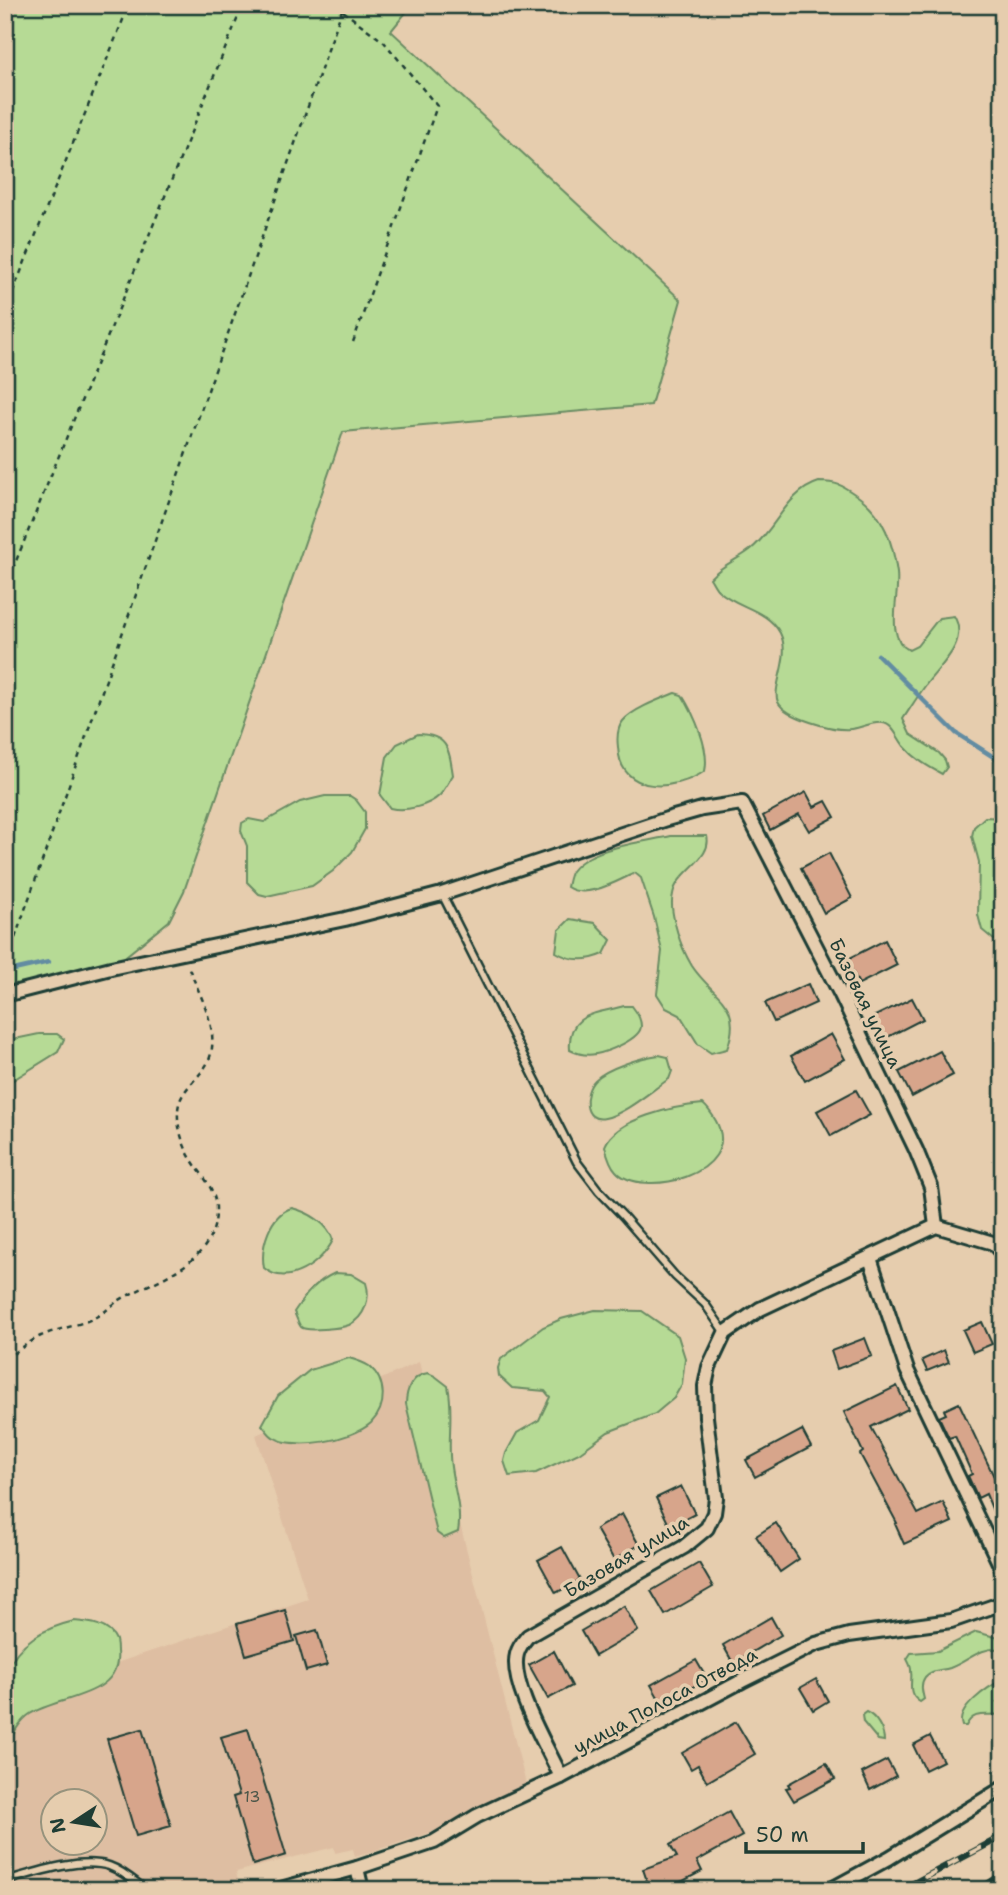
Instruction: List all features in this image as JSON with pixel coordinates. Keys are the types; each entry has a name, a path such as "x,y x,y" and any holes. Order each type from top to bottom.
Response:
{"street":[{"name":"Базовая улица","path":"442,894 667,819 702,809 742,803 841,995 916,1150 931,1187 936,1226 760,1309 726,1334 709,1367 705,1386 716,1498 714,1513 707,1528 684,1547 528,1636 520,1645 516,1656 520,1691 561,1777"},
{"path":"5,995 183,953 345,919 442,894"},
{"path":"936,1226 993,1243 1003,1254"},
{"path":"870,1258 907,1370 1003,1571"},
{"name":"улица Полоса Отвода","path":"277,1890 357,1868 434,1842 477,1816 561,1777 816,1644 849,1635 951,1621 1003,1603"},
{"path":"830,1890 889,1858 1003,1788"},
{"path":"357,1868 362,1890"}],"lane":[{"path":"442,894 577,1162 599,1191 675,1276 705,1304 726,1334"},
{"path":"5,1881 76,1864 106,1865 124,1873 146,1890"}],"path":[{"path":"5,26 14,5"},
{"path":"5,311 130,5"},
{"path":"5,588 243,5"},
{"path":"335,5 384,42 437,106 352,345"},
{"path":"15,938 342,10"},
{"path":"5,1359 40,1336 97,1317 119,1301 168,1277 197,1257 214,1231 216,1208 213,1190 189,1155 179,1125 177,1109 183,1094 208,1062 213,1038 210,1023 183,953"}],"shaded area":[{"path":"419,1362 526,1784 439,1830 355,1857 353,1849 335,1853 334,1847 236,1872 240,1890 5,1890 5,1700 308,1599 256,1435"}],"green space":[{"path":"5,5 412,5 391,31 681,300 651,405 343,432 184,891 169,921 111,968 5,995"},
{"path":"819,482 840,485 859,497 875,512 886,530 897,573 895,626 901,644 909,650 917,646 939,618 954,616 958,625 952,652 903,719 910,734 945,760 947,767 942,774 912,755 887,724 875,723 851,729 834,728 800,718 783,708 777,696 784,652 780,633 768,619 719,591 710,578 750,550 798,494"},
{"path":"675,693 682,695 700,732 705,753 705,771 679,783 651,785 639,781 628,774 621,763 618,747 620,727 633,712"},
{"path":"418,734 436,737 445,745 453,775 440,795 430,802 410,809 390,808 380,795 387,757 397,744"},
{"path":"325,796 350,796 365,812 365,829 352,852 333,871 312,886 267,896 259,894 247,882 247,846 241,831 242,823 249,819 264,822 300,802"},
{"path":"985,817 1003,818 1003,938 994,940 982,930 978,915 979,862 972,836 974,827"},
{"path":"671,836 707,836 705,852 681,878 673,894 672,903 681,944 692,966 724,1002 732,1021 727,1049 711,1053 698,1044 680,1015 666,1008 657,994 662,951 641,878 635,873 592,890 567,887 572,871 591,856 618,847"},
{"path":"570,919 595,923 611,940 604,954 580,959 568,958 556,952 559,930"},
{"path":"632,1006 639,1018 641,1026 636,1036 615,1048 596,1054 570,1050 570,1038 578,1022 593,1014"},
{"path":"39,1034 57,1034 64,1039 58,1052 5,1085 5,1041"},
{"path":"659,1055 668,1057 672,1071 669,1079 613,1116 592,1116 587,1099 595,1080 625,1064"},
{"path":"703,1104 716,1121 721,1140 716,1155 704,1168 686,1177 646,1183 629,1179 614,1169 605,1146 611,1136 621,1128 648,1115"},
{"path":"292,1208 317,1219 327,1228 333,1240 321,1257 303,1270 283,1275 273,1273 264,1268 265,1241 272,1224 284,1211"},
{"path":"335,1273 351,1274 366,1283 367,1301 363,1312 355,1322 345,1326 317,1329 301,1327 294,1312 311,1289"},
{"path":"595,1310 642,1311 678,1336 685,1358 682,1384 674,1398 655,1414 608,1432 579,1453 536,1473 509,1476 504,1461 506,1453 517,1433 539,1420 550,1397 545,1391 512,1388 499,1376 501,1359 543,1327"},
{"path":"349,1358 369,1366 382,1386 380,1409 371,1423 351,1434 323,1442 295,1443 270,1435 262,1425 278,1396 310,1370"},
{"path":"428,1373 448,1386 450,1396 450,1457 459,1524 458,1532 444,1538 437,1533 406,1404 411,1384 422,1374"},
{"path":"74,1621 98,1625 113,1635 117,1644 116,1666 110,1678 87,1693 30,1714 19,1725 5,1749 4,1687 11,1661 25,1644 43,1632"},
{"path":"976,1632 1003,1639 1003,1653 1000,1649 986,1650 950,1668 931,1673 922,1682 924,1699 920,1702 916,1699 912,1691 911,1669 907,1659 911,1653 938,1651"},
{"path":"1003,1680 1003,1700 997,1702 1003,1708 1003,1714 973,1717 966,1726 962,1726 963,1712 968,1706 990,1687"},
{"path":"866,1712 879,1724 884,1741 878,1740 863,1722 862,1715"}],"building":[{"path":"806,792 814,807 826,801 835,817 809,831 799,814 770,830 763,816"},
{"path":"829,853 852,898 824,913 801,868"},
{"path":"885,940 897,965 859,984 846,960"},
{"path":"808,984 816,1003 774,1022 765,1003"},
{"path":"912,998 923,1019 882,1040 871,1018"},
{"path":"831,1034 845,1059 805,1081 791,1056"},
{"path":"940,1051 953,1075 912,1097 899,1072"},
{"path":"856,1090 870,1115 831,1136 817,1111"},
{"path":"982,1322 992,1344 973,1352 963,1330"},
{"path":"865,1338 872,1356 837,1369 831,1351"},
{"path":"944,1350 949,1362 927,1371 922,1360"},
{"path":"897,1386 908,1409 871,1427 918,1514 943,1502 952,1522 904,1544 895,1524 897,1523 860,1454 863,1452 844,1412"},
{"path":"959,1403 997,1483 1003,1480 1003,1506 993,1511 986,1494 978,1498 968,1476 972,1474 955,1436 949,1438 939,1417 946,1414 944,1410"},
{"path":"802,1430 811,1447 755,1477 746,1460"},
{"path":"681,1486 695,1514 670,1527 656,1498"},
{"path":"622,1514 639,1545 614,1560 596,1529"},
{"path":"776,1523 799,1559 780,1572 756,1536"},
{"path":"562,1547 580,1580 556,1593 538,1560"},
{"path":"699,1563 713,1587 665,1615 651,1591"},
{"path":"624,1606 638,1631 595,1656 581,1631"},
{"path":"285,1610 294,1641 246,1655 237,1624"},
{"path":"771,1617 781,1635 733,1663 723,1645"},
{"path":"317,1630 327,1665 306,1671 296,1636"},
{"path":"554,1651 572,1686 548,1699 529,1665"},
{"path":"696,1660 707,1679 662,1704 651,1685"},
{"path":"816,1679 828,1701 813,1710 800,1688"},
{"path":"736,1722 755,1754 707,1782 698,1765 691,1769 682,1753"},
{"path":"142,1729 171,1826 136,1836 107,1739"},
{"path":"248,1729 286,1855 253,1865 233,1797 239,1795 221,1737"},
{"path":"930,1736 943,1761 925,1770 913,1745"},
{"path":"887,1760 896,1776 870,1790 862,1773"},
{"path":"826,1763 835,1779 794,1801 786,1788 790,1787 788,1784"},
{"path":"729,1812 742,1836 697,1861 702,1871 683,1881 658,1890 650,1890 643,1869 677,1857 670,1845"}],"waterway":[{"path":"878,655 956,733 1003,763"},
{"path":"5,972 49,962"}],"railway":[{"path":"901,1890 1003,1836"},
{"path":"979,1890 1003,1874"}]}
